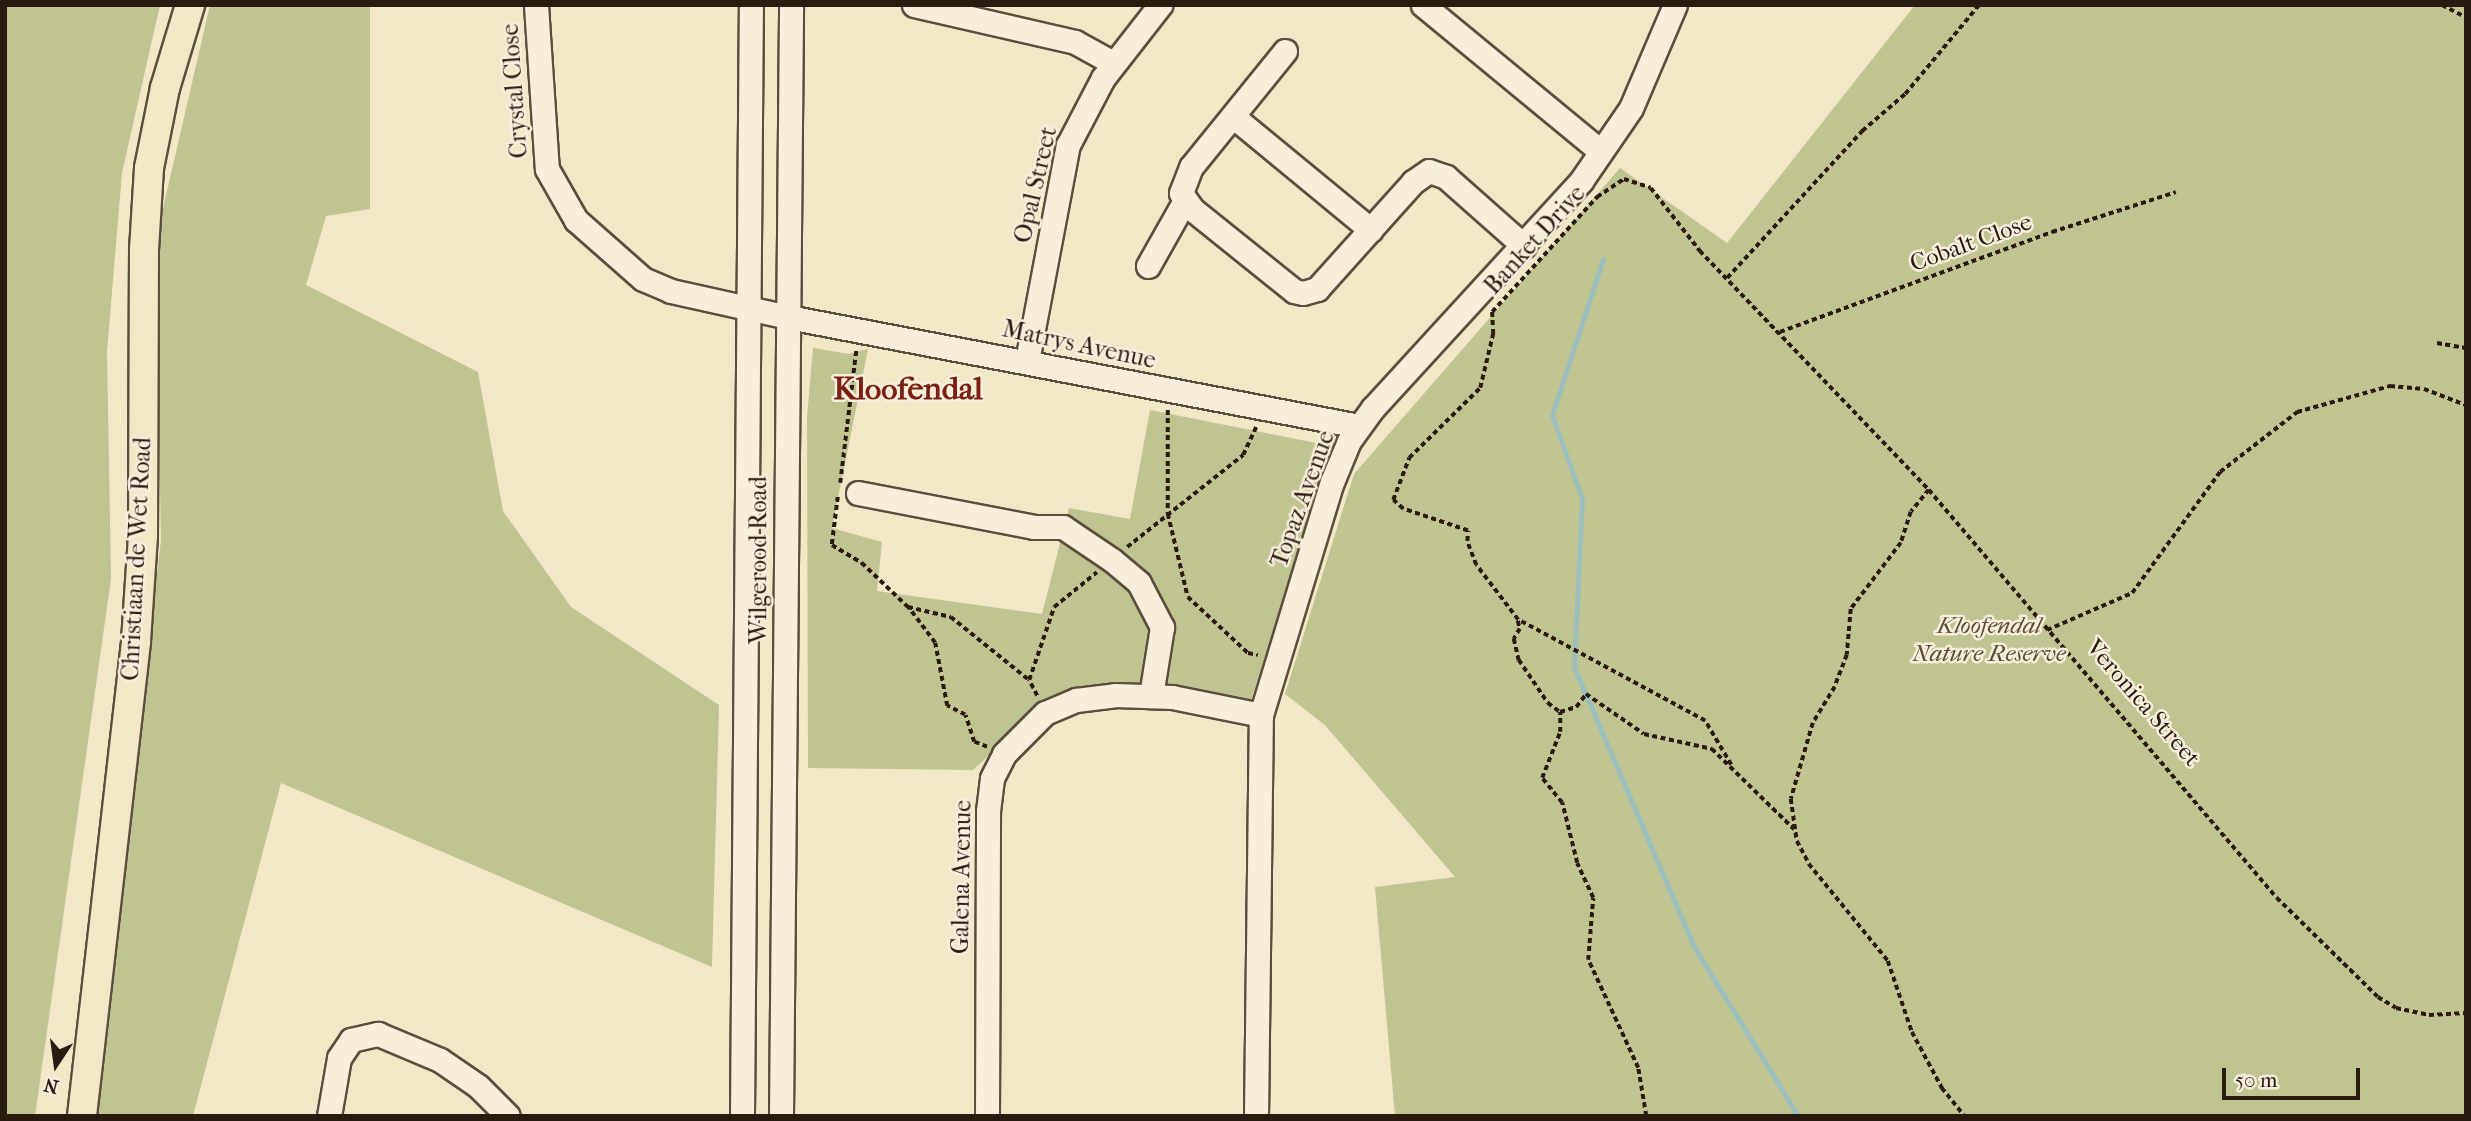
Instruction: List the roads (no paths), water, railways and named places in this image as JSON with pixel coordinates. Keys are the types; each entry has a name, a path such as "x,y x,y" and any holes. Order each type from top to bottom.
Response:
{"main road":[{"name":"Christiaan de Wet Road","path":"82,1116 137,628 144,536 144,250 149,168 165,88 190,5"}],"street":[{"name":"Crystal Close","path":"536,5 547,169 576,220 643,279 671,291 788,317"},
{"name":"Wilgerood Road","path":"742,1116 751,5"},
{"name":"Wilgerood Road","path":"781,1116 791,5"},
{"path":"914,5 1075,42 1113,63"},
{"name":"Opal Street","path":"1027,361 1064,159 1088,101 1113,63 1160,5"},
{"path":"1423,5 1600,151"},
{"name":"Topaz Avenue","path":"1256,1116 1261,715 1332,482 1359,426 1581,181 1631,108 1675,5"},
{"path":"1285,51 1235,118 1191,167 1181,193 1184,202 1294,291 1303,293 1317,289 1420,174 1435,171 1524,246"},
{"path":"1235,118 1371,230"},
{"path":"1148,266 1184,202"},
{"name":"Matrys Avenue","path":"788,317 1359,426"},
{"path":"858,493 1034,527 1063,527 1112,559 1139,583 1162,627 1151,696"},
{"name":"Galena Avenue","path":"987,1116 987,822 992,778 1004,754 1045,713 1076,700 1151,696 1261,715"},
{"path":"330,1116 340,1058 351,1040 378,1034 440,1060 478,1086 508,1116"}],"waterway":[{"path":"1603,259 1552,415 1582,499 1574,667 1693,945 1798,1116"}],"district":[{"name":"Kloofendal","path":"908,389"}],"park label":[{"name":"Kloofendal Nature Reserve","path":"1989,640"}]}
